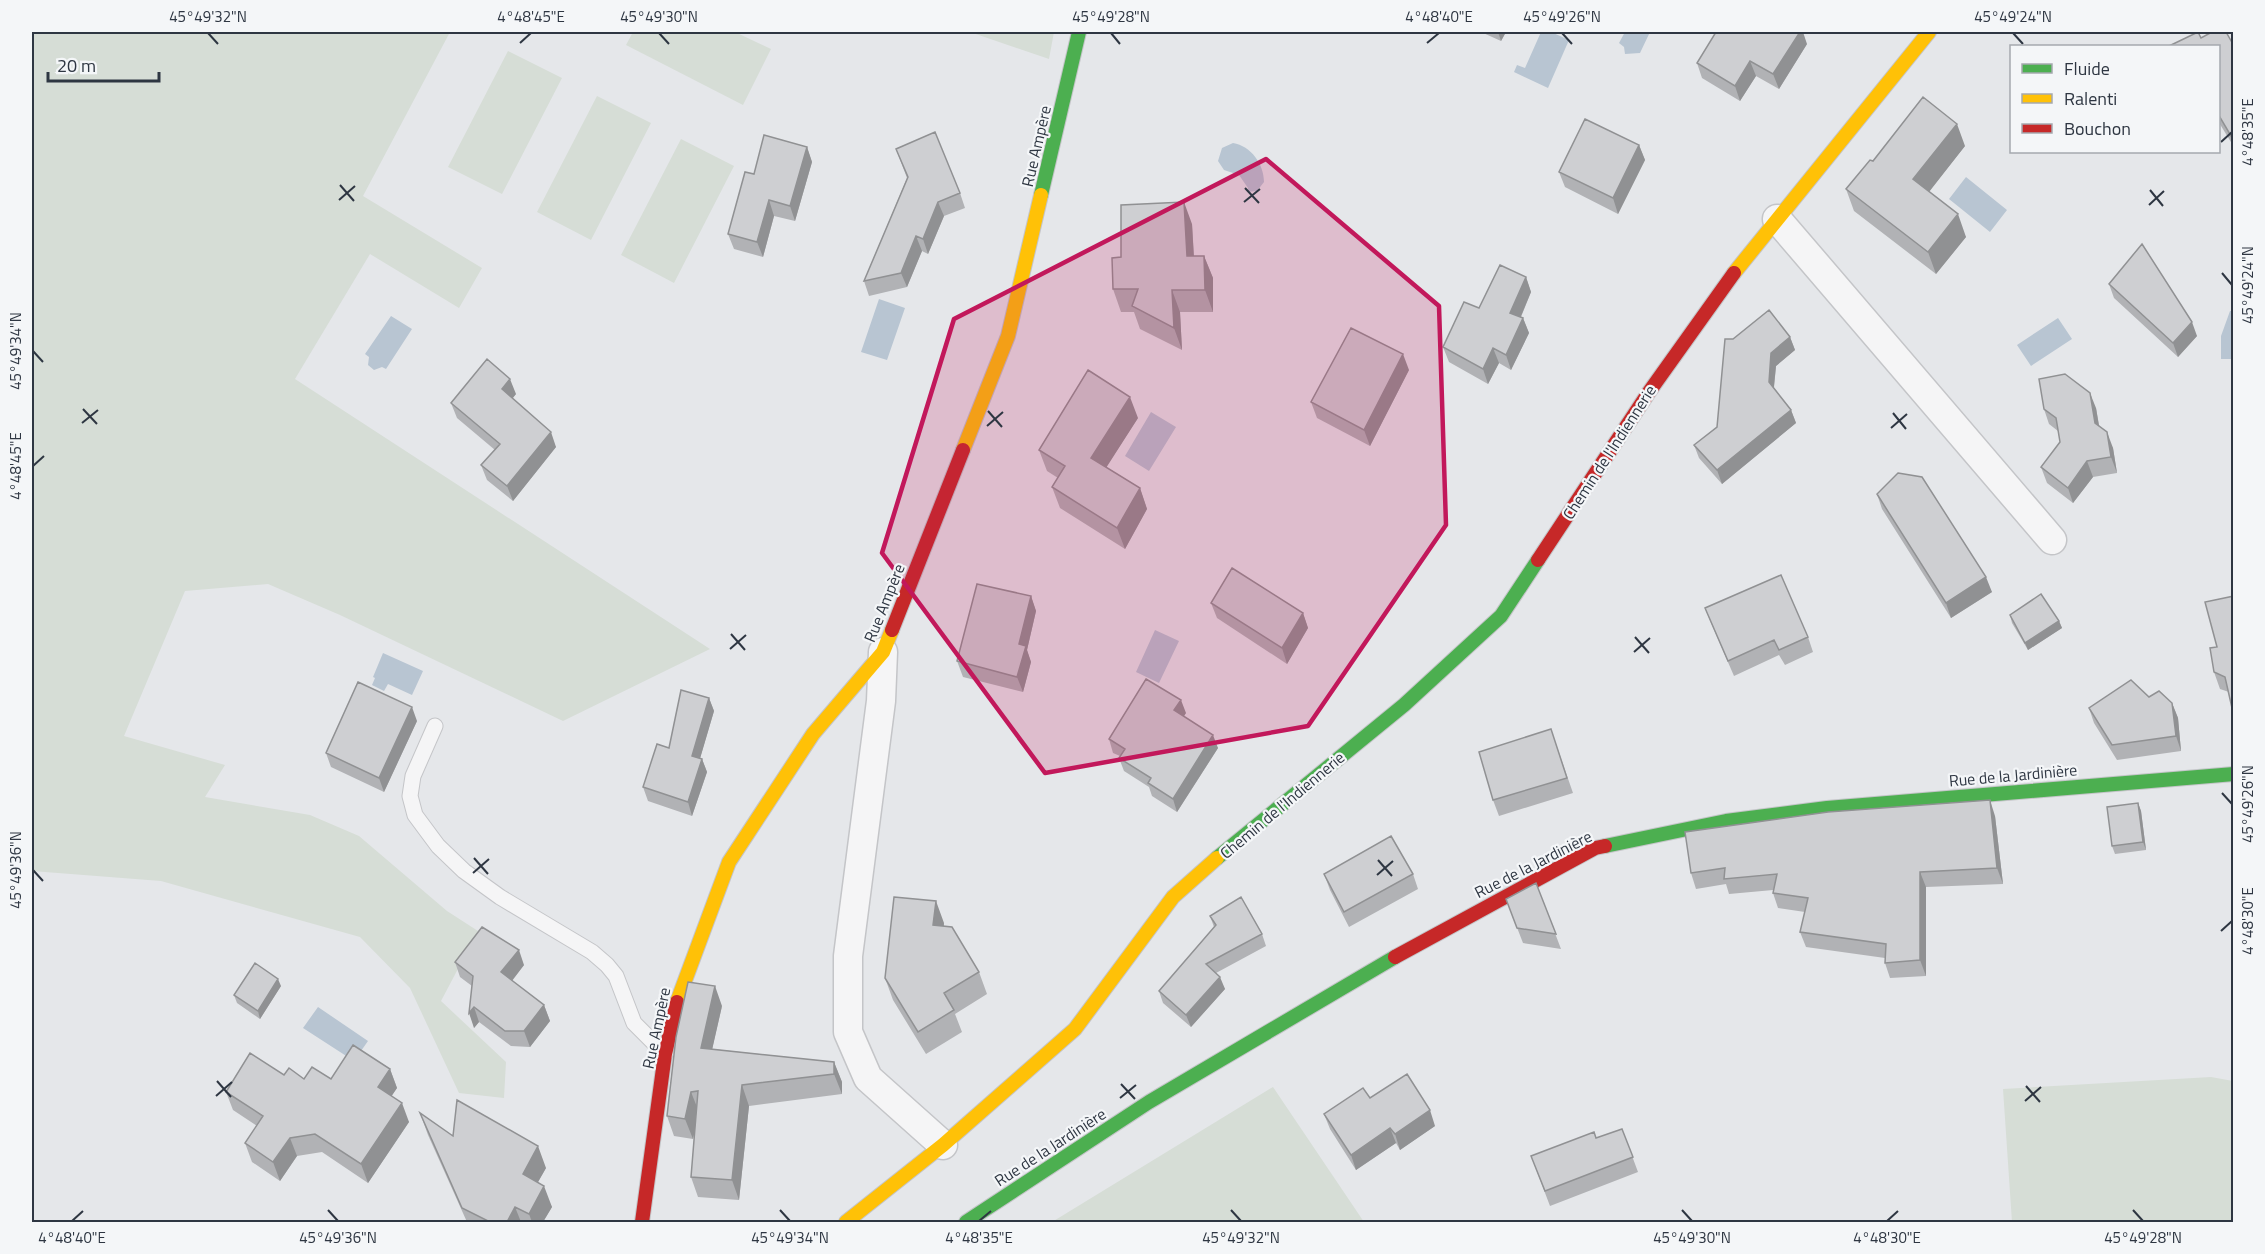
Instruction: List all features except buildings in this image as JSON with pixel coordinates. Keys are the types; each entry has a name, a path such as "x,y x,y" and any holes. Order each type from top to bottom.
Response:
{"street":[{"name":"Rue Ampère","path":"642,1222 666,1054 679,992 729,862 813,734 883,652 1008,336 1079,32"},
{"name":"Chemin de l'Indiennerie","path":"846,1222 943,1145 1075,1029 1173,897 1250,830 1404,705 1501,616 1649,392 1728,281 1920,35"},
{"path":"1777,219 2052,540"},
{"path":"883,652 881,701 848,956 848,1032 868,1078 943,1145"},
{"name":"Rue de la Jardinière","path":"966,1222 1149,1102 1410,948 1595,848 1726,820 1827,808 2234,774"}],"lane":[{"path":"435,726 413,777 410,796 415,815 438,846 464,871 500,897 592,952 607,965 616,976 634,1023 666,1054"}],"highlighted area":[{"path":"1266,159 1439,306 1446,525 1308,726 1045,773 882,553 954,319"}],"shaded area":[{"path":"32,32 450,32 363,196 482,268 459,308 370,254 295,379 710,649 563,721 340,615 268,584 185,591 124,736 225,765 205,797 310,815 359,836 447,911 478,931 441,1001 506,1062 504,1098 459,1093 410,988 360,937 161,881 32,871"},
{"path":"633,32 735,32 771,49 743,105 626,45"},
{"path":"970,32 1054,32 1049,59"},
{"path":"508,51 562,78 502,194 448,167"},
{"path":"597,96 651,123 591,240 537,212"},
{"path":"681,139 734,166 674,283 621,255"},
{"path":"2211,1077 2233,1081 2233,1222 2012,1222 2003,1089"},
{"path":"1273,1087 1364,1222 1052,1222"}],"water":[{"path":"1541,32 1551,32 1569,40 1548,88 1514,72 1517,65 1525,68"},
{"path":"1625,32 1650,32 1640,53 1625,54 1624,47 1619,43"},
{"path":"1233,143 1251,152 1262,169 1264,182 1257,191 1247,192 1248,188 1239,175 1224,170 1218,161 1222,148"},
{"path":"1966,177 2007,210 1990,232 1949,199"},
{"path":"879,299 905,308 887,360 861,352"},
{"path":"2230,311 2233,311 2233,359 2221,359 2221,336"},
{"path":"391,316 412,329 386,369 382,367 374,370 368,365 369,357 365,354"},
{"path":"2058,318 2072,339 2031,366 2017,345"},
{"path":"1151,412 1176,427 1149,471 1125,456"},
{"path":"1155,630 1179,641 1159,683 1136,672"},
{"path":"383,653 423,671 412,695 388,684 384,691 372,685"},
{"path":"318,1007 368,1041 354,1061 303,1028"}],"traffic: fast":[{"path":"1041,195 1079,32"},
{"path":"1217,858 1404,705 1501,616 1538,560"},
{"path":"1605,846 1726,821 1827,808 2234,774"},
{"path":"966,1222 1149,1102 1395,957"}],"traffic: slow":[{"path":"1734,273 1929,32"},
{"path":"963,450 1008,336 1041,195"},
{"path":"677,1002 729,862 813,734 883,652 892,630"},
{"path":"846,1222 943,1145 1075,1029 1173,897 1217,858"}],"traffic: jam":[{"path":"1538,560 1649,392 1734,273"},
{"path":"892,630 963,450"},
{"path":"1395,957 1595,848 1605,846"},
{"path":"642,1222 665,1054 677,1002"}]}
